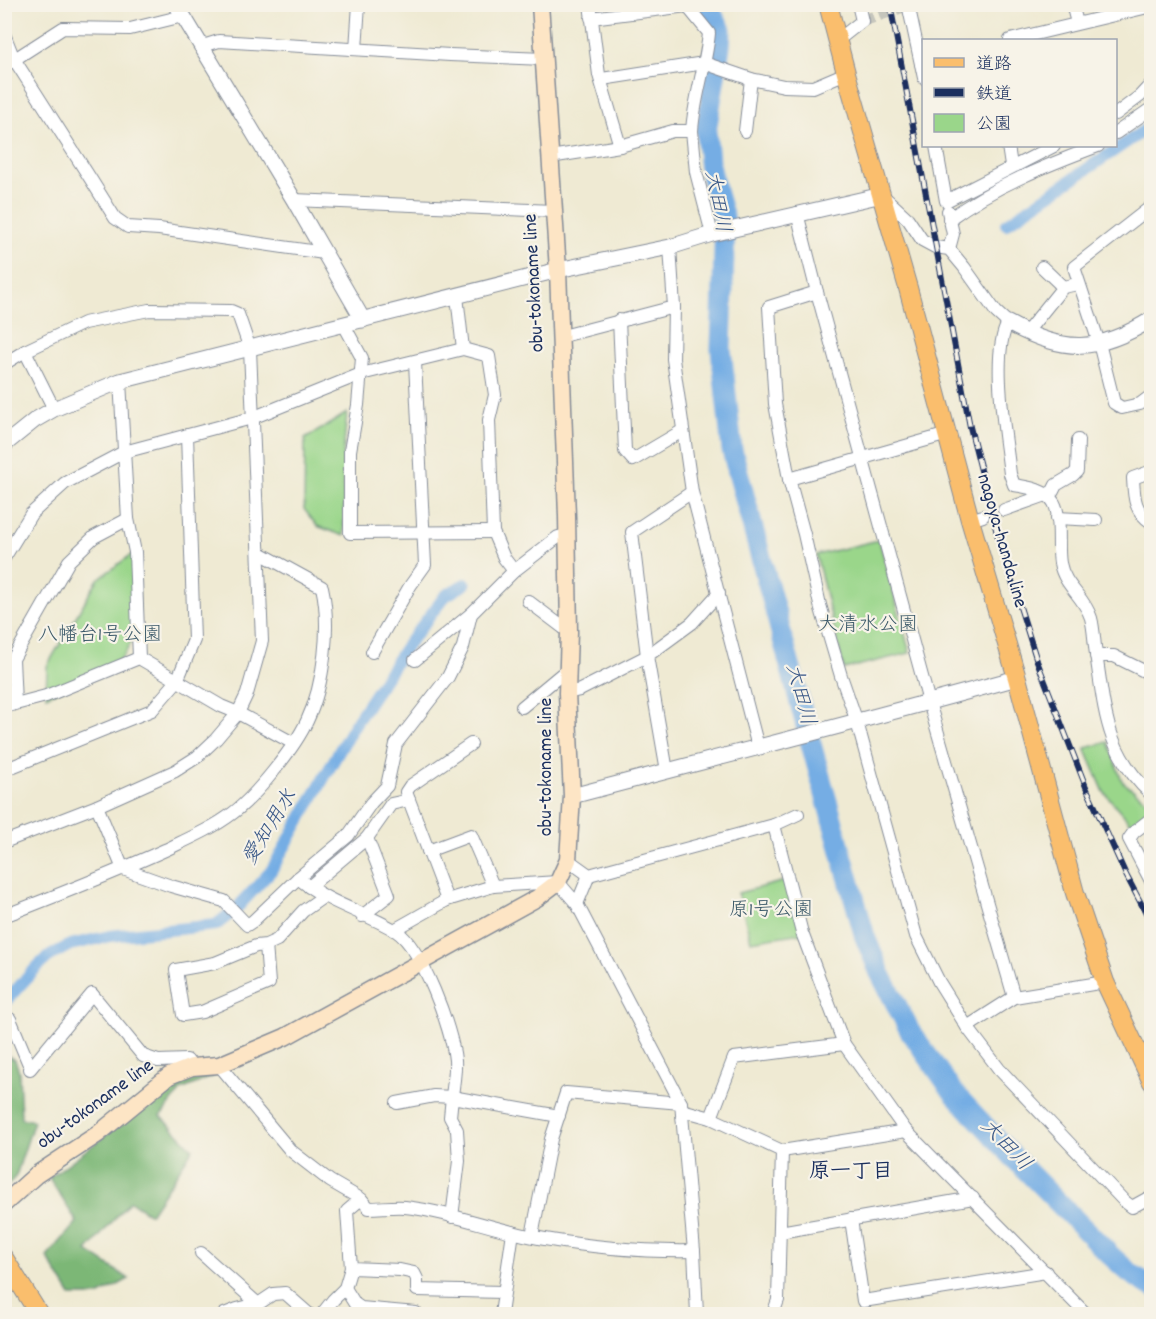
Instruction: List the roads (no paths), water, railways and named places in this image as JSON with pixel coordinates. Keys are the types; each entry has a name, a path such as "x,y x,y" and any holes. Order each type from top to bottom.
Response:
{"main road":[{"name":"obu-tokoname line","path":"4,1204 36,1175 98,1134 169,1076 192,1067 219,1065 285,1037 537,898 558,882 568,860 572,796 567,693 569,632 567,535 558,270 540,4"},
{"name":"nagoya-handa line","path":"828,4 948,434 977,518 1075,893 1105,982 1152,1082"},
{"path":"4,1258 39,1314"}],"street":[{"path":"356,49 359,4"},
{"path":"590,4 599,75 620,146"},
{"path":"838,40 862,21 858,4"},
{"path":"1072,4 1077,23"},
{"path":"909,5 922,63"},
{"path":"591,18 687,6 709,33 694,107 692,131 696,172 720,232"},
{"path":"1014,39 1152,6"},
{"path":"9,62 63,28 130,28 179,10 203,46 363,320"},
{"path":"4,34 9,62 115,218 128,227 159,229 324,253"},
{"path":"203,46 219,41 544,59"},
{"path":"602,79 704,63 751,79 784,86 813,87 846,73"},
{"path":"745,131 751,79"},
{"path":"1117,113 1140,96 1152,83"},
{"path":"1117,132 1152,108"},
{"path":"550,157 620,146 673,131 692,131"},
{"path":"936,147 953,234 949,249"},
{"path":"1008,147 1011,166"},
{"path":"946,201 1052,147"},
{"path":"949,219 1011,183 1064,158 1095,147"},
{"path":"4,445 35,420 54,409 120,381 558,270 670,247 797,213 882,195 908,219 922,240 935,247 949,249 996,312 1008,323 1026,333 1057,344 1099,343 1130,333 1152,319"},
{"path":"294,200 553,211"},
{"path":"1152,206 1074,267 1099,343 1114,403 1122,408 1140,404 1152,395"},
{"path":"797,213 929,702 1014,997"},
{"path":"670,247 674,308 673,360 692,492 758,747"},
{"path":"1042,267 1063,287"},
{"path":"1026,333 1063,287 1078,284"},
{"path":"817,292 769,308 775,404 789,479 820,605 857,722 916,936 939,982 967,1027 999,1069 1124,1201 1132,1207 1152,1196"},
{"path":"457,296 463,349"},
{"path":"559,337 619,320 674,308"},
{"path":"4,364 25,351 84,323 149,310 231,311 238,314 250,349 262,640 247,694 238,713 197,757 175,771 97,806 4,842"},
{"path":"619,320 625,452 633,460 683,433"},
{"path":"1008,323 1002,334 999,379 1010,474 1014,485 1032,488 1046,495 1054,504 1060,563 1064,578 1070,588 1082,598 1091,618 1106,720 1116,751 1129,771 1152,795"},
{"path":"344,325 362,358 358,405 350,451 350,533 494,532"},
{"path":"4,558 31,514 65,483 124,452 252,418 361,374 463,349 489,356 495,395 489,420 494,532 504,558 513,571"},
{"path":"25,351 54,409"},
{"path":"372,652 410,586 425,565 415,362"},
{"path":"120,381 128,519 135,552 139,658"},
{"path":"789,479 948,434"},
{"path":"4,770 152,710 177,681 194,640 187,435"},
{"path":"1004,510 1046,495 1053,491 1056,485 1073,475 1077,471 1078,440"},
{"path":"1152,471 1133,478 1134,502 1137,511 1152,524"},
{"path":"667,771 646,656 632,532 692,492"},
{"path":"1057,518 1096,520"},
{"path":"128,519 94,537 69,561 13,659 10,705 46,696 139,658"},
{"path":"415,660 471,614 513,571 558,537 567,535"},
{"path":"4,916 123,869 207,830 234,812 262,785 293,743 307,721 324,660 325,601 322,587 260,553"},
{"path":"567,693 580,690 646,656 692,623 719,593"},
{"path":"528,601 569,632"},
{"path":"97,806 123,869 224,901 239,918 247,925 250,924 298,878 348,836 371,803 387,786 396,744 448,677 463,647 471,614"},
{"path":"1096,656 1114,656 1152,675"},
{"path":"139,658 221,706 293,743"},
{"path":"522,707 568,668"},
{"path":"572,796 1017,678"},
{"path":"447,900 406,792 410,786 471,744"},
{"path":"309,887 367,838 391,804 409,800"},
{"path":"589,875 774,825 798,814"},
{"path":"1152,818 1129,839 1152,883"},
{"path":"774,825 802,933 844,1044 906,1131 1086,1314"},
{"path":"428,851 471,835 493,886"},
{"path":"362,916 389,895 367,838"},
{"path":"568,860 589,875"},
{"path":"578,904 589,875"},
{"path":"298,878 323,897 393,930 404,938 421,962 442,1009 455,1060 450,1118 457,1130 459,1161 452,1217"},
{"path":"393,930 447,900 493,886 558,882 578,904 682,1107 697,1314"},
{"path":"266,945 269,983 202,1012 183,1015 176,970 215,963 277,940 303,911 323,897"},
{"path":"967,1027 1014,997 1105,982"},
{"path":"10,1019 31,1067 92,994 143,1056 158,1061 187,1060 192,1067"},
{"path":"711,1118 734,1058 844,1044"},
{"path":"219,1065 290,1150 330,1181 361,1199 369,1208 404,1207 532,1236 603,1247 694,1251"},
{"path":"532,1236 551,1139 566,1093 682,1107 782,1151 906,1131"},
{"path":"397,1103 434,1096 452,1097 559,1116"},
{"path":"773,1314 778,1300 782,1151"},
{"path":"780,1232 973,1198"},
{"path":"322,1314 345,1288 351,1268 347,1211 361,1199"},
{"path":"851,1219 863,1301 1046,1272"},
{"path":"501,1314 513,1232"},
{"path":"201,1253 258,1304"},
{"path":"345,1288 355,1304 361,1308 416,1314 417,1279 414,1273 400,1270 351,1268"},
{"path":"417,1290 503,1292"},
{"path":"224,1314 258,1304 273,1294 285,1293 309,1314"}],"waterway":[{"name":"大田川","path":"706,4 721,30 706,131 710,170 725,222 721,349 732,450 865,937 880,973 910,1031 953,1092 1015,1159 1110,1255 1130,1273 1152,1287"},
{"name":"愛知用水","path":"1006,224 1152,125"},
{"name":"愛知用水","path":"4,1003 48,957 70,945 110,936 216,925 236,909 271,871 353,727 405,648 445,596 465,584"}],"tunnel":[{"path":"862,21 908,5"},
{"path":"983,516 1004,510"}],"railway":[{"path":"890,4 970,427 998,537 1037,661 1086,787 1126,875 1152,924"}],"district":[{"name":"原一丁目","path":"851,1173"}],"park label":[{"name":"大清水公園","path":"868,626"},
{"name":"八幡台1号公園","path":"100,636"},
{"name":"原1号公園","path":"771,911"}]}
